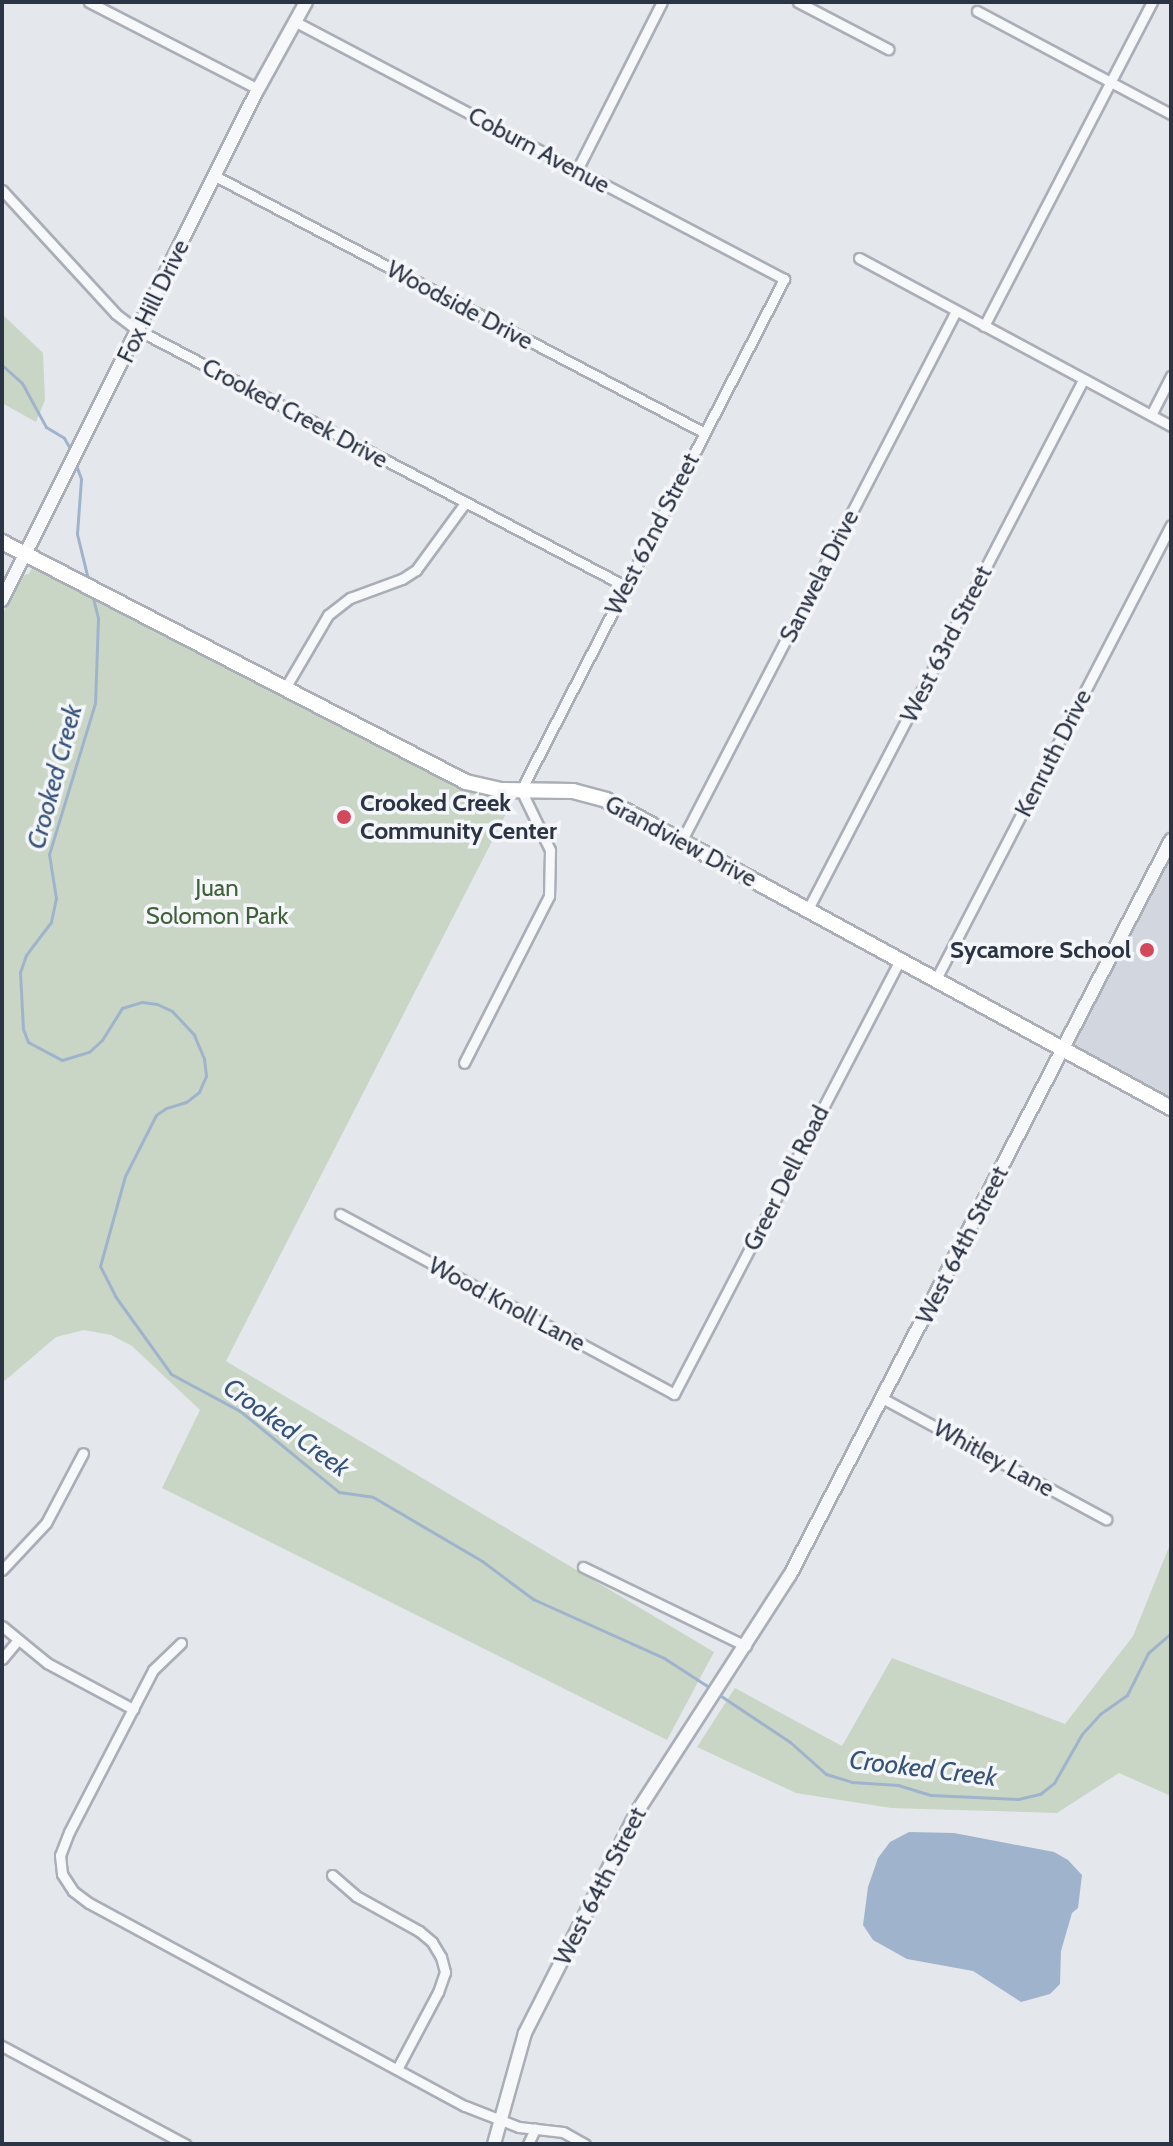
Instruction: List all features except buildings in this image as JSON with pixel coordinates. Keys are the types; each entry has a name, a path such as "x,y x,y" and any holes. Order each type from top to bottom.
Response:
{"main road":[{"name":"Grandview Drive","path":"2,542 466,782 493,790 592,795 682,840 1171,1108"}],"street":[{"path":"89,2 258,89"},
{"name":"Fox Hill Drive","path":"2,600 258,89 306,2"},
{"path":"577,170 662,2"},
{"path":"798,2 888,49"},
{"path":"984,326 1152,2"},
{"path":"977,11 1171,114"},
{"name":"Coburn Avenue","path":"294,21 784,279"},
{"name":"Woodside Drive","path":"215,176 705,433"},
{"name":"Crooked Creek Drive","path":"2,190 116,314 139,331 625,586"},
{"path":"859,258 1171,426"},
{"name":"West 62nd Street","path":"521,790 784,279"},
{"name":"Sanwela Drive","path":"682,840 956,311"},
{"path":"1151,415 1171,376"},
{"name":"West 63rd Street","path":"808,909 1083,380"},
{"path":"284,690 328,615 350,598 402,579 416,570 465,503"},
{"name":"Kenruth Drive","path":"935,981 1171,525"},
{"path":"464,1063 549,896 550,850 521,790"},
{"name":"West 64th Street","path":"494,2144 530,2023 637,1812 790,1575 1171,840"},
{"name":"Greer Dell Road","path":"674,1394 899,961"},
{"name":"Wood Knoll Lane","path":"340,1214 674,1394"},
{"name":"Whitley Lane","path":"882,1398 1106,1519"},
{"path":"2,1570 46,1523 83,1453"},
{"path":"583,1567 746,1646"},
{"path":"2,1626 47,1663 133,1709"},
{"path":"2,1659 17,1641"},
{"path":"181,1643 153,1670 60,1855 62,1874 73,1891 89,1903 465,2106 502,2121 535,2129 556,2130 585,2144"},
{"path":"332,1875 356,1896 419,1931 432,1942 441,1957 445,1972 438,1992 397,2069"},
{"path":"2,2046 185,2144"},
{"path":"528,2144 535,2129"}],"shaded area":[{"name":"Sycamore School","path":"1171,856 1171,1097 1073,1044"}],"green space":[{"path":"2,314 43,353 45,400 36,422 2,403"},
{"name":"Juan Solomon Park","path":"33,566 510,806 226,1361 714,1652 667,1740 162,1488 200,1410 132,1346 111,1335 84,1330 56,1337 2,1383 2,615 23,575 29,574"},
{"path":"1171,1542 1171,1796 1119,1773 1057,1813 891,1808 796,1793 697,1747 735,1688 842,1746 892,1658 1065,1724 1133,1636"}],"water":[{"path":"909,1832 954,1833 1054,1852 1068,1860 1082,1875 1078,1908 1072,1913 1061,1951 1060,1984 1050,1994 1021,2002 973,1971 907,1959 873,1940 863,1925 868,1887 878,1858 890,1842"}],"waterway":[{"name":"Crooked Creek","path":"2,365 22,383 46,427 64,438 71,450"},
{"name":"Crooked Creek","path":"76,465 81,479 77,534 88,579"},
{"name":"Crooked Creek","path":"92,594 98,618 95,703 49,854 56,898 51,922 26,955 20,972 23,1029 28,1042 62,1060 89,1052 102,1040 122,1008 142,1002 157,1004 172,1011 194,1035 204,1059 206,1076 199,1092 186,1102 166,1108 156,1115 125,1176 100,1266 115,1296 171,1374 240,1411 339,1492 373,1497 482,1561 533,1599 664,1658 712,1689"},
{"name":"Crooked Creek","path":"718,1694 790,1742 826,1774 852,1782 898,1785 931,1795 1018,1799 1040,1794 1054,1783 1082,1734 1100,1714 1127,1695 1148,1653 1171,1633"}],"place":[{"name":"Crooked Creek Community Center","path":"344,817"},
{"name":"Sycamore School","path":"1147,950"}]}
